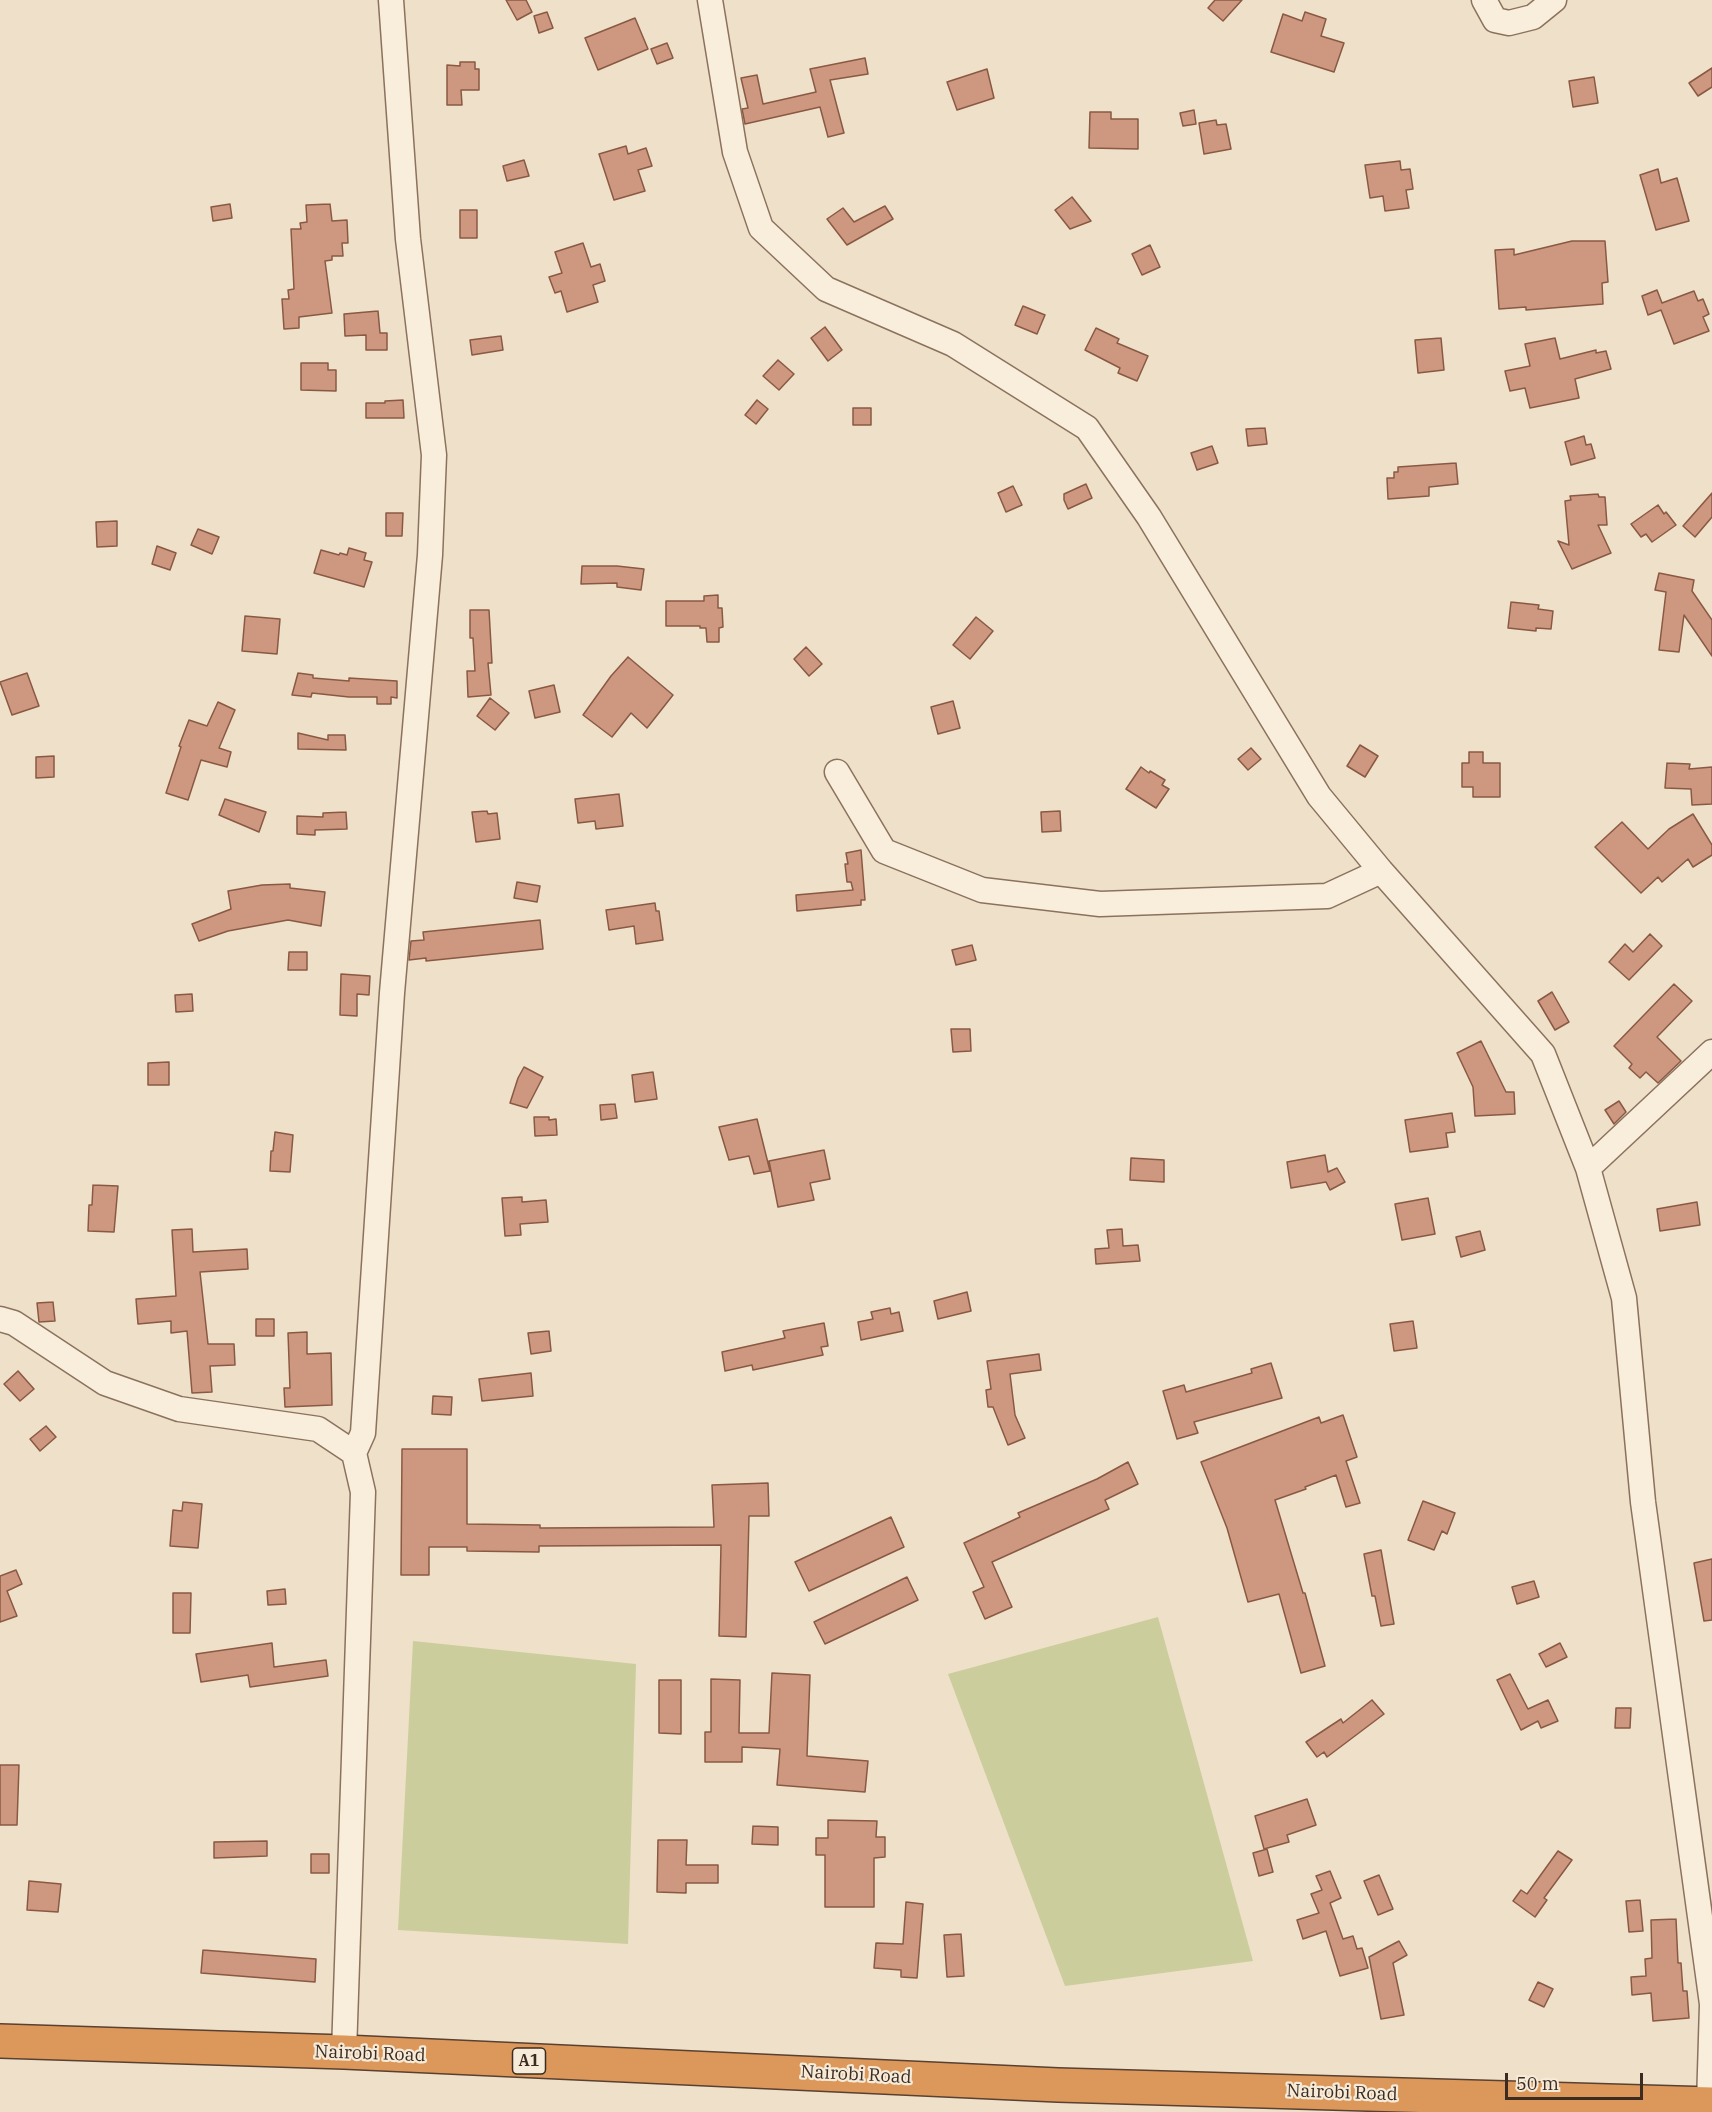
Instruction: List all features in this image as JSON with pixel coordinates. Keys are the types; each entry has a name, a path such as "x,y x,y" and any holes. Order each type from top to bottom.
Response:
{"highway":[{"name":"Nairobi Road","path":"0,2041 344,2052 1059,2085 1710,2104"}],"street":[{"path":"344,2052 363,1492 354,1453 363,1433 392,993 430,555 434,455 408,239 391,0"},
{"path":"710,0 735,152 761,228 826,289 953,344 1088,428 1149,517 1319,796 1381,871 1544,1054 1588,1168 1624,1298 1643,1502 1712,2004 1710,2104"},
{"path":"1484,0 1495,20 1509,23 1533,17 1554,0"},
{"path":"837,772 884,851 982,890 1100,904 1327,896 1381,871"},
{"path":"1588,1168 1712,1052"},
{"path":"0,1319 14,1323 105,1383 179,1409 318,1430 354,1453"}],"green space":[{"path":"1158,1617 1253,1961 1065,1986 948,1674"},
{"path":"413,1641 636,1664 628,1944 398,1930"}],"building":[{"path":"506,0 526,0 532,12 517,20"},
{"path":"1215,0 1242,0 1223,21 1208,8"},
{"path":"547,12 553,28 539,33 534,16"},
{"path":"1305,12 1326,19 1321,36 1344,43 1334,72 1271,52 1283,14 1302,21"},
{"path":"635,18 648,49 598,70 585,38"},
{"path":"667,43 673,58 657,64 651,49"},
{"path":"865,58 868,74 830,80 844,133 828,137 820,107 745,124 742,109 748,108 741,78 757,75 763,104 816,92 810,69"},
{"path":"460,62 475,62 475,69 479,69 479,90 461,90 462,105 447,105 447,65 460,66"},
{"path":"1712,68 1712,87 1698,96 1689,83"},
{"path":"987,69 994,98 957,110 947,82"},
{"path":"1594,77 1598,103 1573,107 1569,81"},
{"path":"1194,110 1196,124 1183,126 1180,113"},
{"path":"1090,112 1111,112 1111,119 1138,119 1138,149 1089,148"},
{"path":"1216,120 1217,125 1226,124 1231,149 1204,154 1199,123"},
{"path":"626,146 628,154 646,148 652,166 638,170 645,191 614,200 599,154"},
{"path":"524,160 529,176 507,181 503,166"},
{"path":"1400,161 1401,170 1410,169 1413,189 1406,190 1409,208 1385,211 1383,196 1370,198 1365,165"},
{"path":"1658,169 1661,183 1677,178 1689,221 1656,230 1640,175"},
{"path":"1072,197 1091,221 1070,229 1055,210"},
{"path":"230,204 232,218 213,221 211,207"},
{"path":"330,204 332,221 347,220 348,243 342,243 343,256 332,256 332,260 325,261 332,313 299,317 299,328 284,329 282,299 289,299 288,290 294,289 291,229 301,229 300,223 307,222 306,205"},
{"path":"885,206 893,219 847,245 827,219 843,208 854,222"},
{"path":"460,210 477,210 477,238 460,238"},
{"path":"1572,241 1605,241 1608,282 1602,283 1603,304 1526,310 1526,307 1499,309 1495,250 1514,249 1514,255"},
{"path":"583,243 591,267 600,264 605,281 593,285 598,302 567,312 561,291 555,293 549,277 562,273 555,252"},
{"path":"1150,245 1160,267 1142,275 1132,254"},
{"path":"1657,290 1662,303 1694,291 1698,301 1703,299 1709,314 1703,317 1709,331 1674,344 1661,310 1648,315 1642,296"},
{"path":"1023,306 1045,315 1037,334 1015,325"},
{"path":"378,311 380,333 387,333 387,350 366,350 366,335 345,336 344,314"},
{"path":"825,327 842,350 828,361 811,338"},
{"path":"1096,328 1119,339 1117,343 1148,356 1137,381 1118,373 1120,368 1085,350"},
{"path":"501,336 503,350 472,355 470,340"},
{"path":"1441,338 1444,370 1418,373 1415,340"},
{"path":"1555,338 1560,359 1596,350 1596,353 1606,351 1611,369 1575,379 1579,398 1530,408 1525,388 1510,391 1505,371 1530,366 1525,344"},
{"path":"778,360 794,374 779,390 763,376"},
{"path":"301,363 328,363 328,370 336,370 336,391 301,390"},
{"path":"403,400 404,418 366,418 366,403"},
{"path":"757,400 768,409 756,424 745,415"},
{"path":"853,408 871,408 871,425 853,425"},
{"path":"1265,428 1267,444 1248,446 1246,429"},
{"path":"1584,436 1586,445 1591,444 1595,458 1571,465 1565,442"},
{"path":"1212,446 1218,463 1197,470 1191,453"},
{"path":"1456,463 1458,484 1429,487 1429,496 1388,499 1387,478 1394,478 1394,472 1398,472 1398,467"},
{"path":"1086,484 1092,498 1068,509 1064,494"},
{"path":"1013,486 1022,505 1006,512 998,493"},
{"path":"1712,493 1712,517 1695,537 1683,526"},
{"path":"1598,494 1599,497 1605,497 1607,525 1598,525 1611,553 1572,569 1558,541 1569,545 1565,501 1571,500 1570,496"},
{"path":"1658,505 1676,525 1652,542 1646,534 1641,537 1631,524"},
{"path":"386,513 403,513 402,536 386,536"},
{"path":"117,521 117,546 97,547 96,522"},
{"path":"198,529 219,537 212,554 191,545"},
{"path":"157,546 176,553 170,570 152,564"},
{"path":"349,548 366,553 364,560 372,562 364,587 314,573 321,550 347,555"},
{"path":"582,566 644,569 641,590 617,587 617,583 581,584"},
{"path":"1659,573 1694,580 1692,591 1712,620 1712,656 1684,615 1679,652 1659,650 1666,592 1655,590"},
{"path":"718,595 718,608 722,608 723,627 719,628 719,642 707,642 706,628 700,628 700,626 666,626 666,601 704,601 704,596"},
{"path":"1511,602 1539,605 1538,609 1553,611 1551,629 1536,628 1536,631 1508,628"},
{"path":"470,610 489,610 492,663 488,663 491,695 468,697 467,671 475,671 473,638 470,638"},
{"path":"245,616 280,619 277,654 242,651"},
{"path":"976,617 993,631 970,659 953,645"},
{"path":"806,647 822,664 809,676 794,659"},
{"path":"628,657 673,695 647,728 631,713 612,737 583,715"},
{"path":"27,673 39,706 12,715 0,682"},
{"path":"298,673 313,675 313,678 349,681 349,678 397,681 397,698 391,697 391,704 377,704 377,697 312,693 311,697 292,695"},
{"path":"554,685 560,712 535,718 529,691"},
{"path":"490,698 509,713 495,730 477,716"},
{"path":"953,701 960,728 938,734 931,707"},
{"path":"218,702 235,710 219,748 231,752 227,767 201,760 188,800 166,793 189,720 207,726"},
{"path":"298,733 328,740 328,735 345,735 346,750 298,749"},
{"path":"1360,745 1378,756 1365,777 1347,766"},
{"path":"1251,748 1261,759 1248,770 1238,759"},
{"path":"1469,752 1483,752 1483,763 1500,763 1500,797 1473,797 1473,787 1462,787 1462,763 1469,763"},
{"path":"54,756 54,777 36,778 36,757"},
{"path":"1667,763 1690,764 1689,769 1712,767 1712,804 1692,805 1691,789 1665,788"},
{"path":"1141,767 1165,780 1162,785 1169,789 1156,808 1126,789"},
{"path":"619,794 623,826 596,829 595,821 578,823 575,799"},
{"path":"225,799 266,812 259,832 219,815"},
{"path":"487,811 488,814 497,813 500,839 476,842 472,812"},
{"path":"1060,811 1061,831 1042,832 1041,812"},
{"path":"346,812 347,829 315,830 315,835 297,834 297,816 323,817 323,813"},
{"path":"1693,814 1712,845 1712,855 1693,867 1688,859 1662,882 1658,877 1641,893 1595,847 1622,822 1648,849 1669,829"},
{"path":"861,850 865,900 861,900 861,905 797,911 796,895 853,890 851,882 847,882 846,853"},
{"path":"517,882 540,886 537,902 514,898"},
{"path":"290,884 290,888 325,892 321,926 288,920 228,931 199,941 192,924 231,909 228,891 262,885"},
{"path":"655,903 656,911 659,911 663,940 636,944 634,926 609,930 606,910"},
{"path":"540,920 543,949 426,961 426,958 409,960 411,941 424,940 423,932"},
{"path":"1650,934 1662,946 1629,980 1609,962 1625,944 1633,952"},
{"path":"972,945 976,960 956,965 952,950"},
{"path":"289,952 307,952 307,970 288,970"},
{"path":"341,974 370,976 369,995 357,994 357,1016 340,1015"},
{"path":"1674,984 1692,1001 1657,1037 1681,1061 1658,1083 1646,1072 1640,1078 1629,1068 1632,1064 1614,1046"},
{"path":"1552,992 1569,1022 1555,1030 1538,1001"},
{"path":"192,994 193,1011 176,1012 175,995"},
{"path":"951,1029 970,1029 971,1051 953,1052"},
{"path":"1481,1041 1506,1092 1514,1092 1515,1114 1475,1116 1473,1087 1457,1053"},
{"path":"169,1062 169,1085 148,1085 148,1063"},
{"path":"524,1067 543,1077 527,1108 510,1103"},
{"path":"653,1072 657,1099 635,1102 632,1075"},
{"path":"1619,1101 1626,1112 1614,1124 1605,1110"},
{"path":"615,1104 617,1118 601,1120 600,1105"},
{"path":"1452,1113 1455,1132 1446,1133 1448,1147 1410,1152 1405,1120"},
{"path":"534,1117 556,1119 557,1135 535,1136"},
{"path":"757,1119 770,1171 754,1174 749,1156 729,1160 719,1127"},
{"path":"275,1132 293,1135 290,1172 270,1171"},
{"path":"824,1150 830,1179 810,1183 814,1200 778,1207 769,1161"},
{"path":"1325,1155 1328,1172 1337,1168 1345,1182 1330,1190 1326,1182 1291,1188 1287,1162"},
{"path":"1131,1158 1164,1160 1164,1182 1130,1180"},
{"path":"93,1185 118,1186 114,1232 88,1231 89,1205 92,1205"},
{"path":"522,1197 522,1202 546,1200 548,1222 520,1224 521,1235 505,1236 502,1198"},
{"path":"1428,1198 1435,1234 1402,1240 1395,1204"},
{"path":"1697,1202 1700,1225 1660,1231 1657,1209"},
{"path":"192,1229 193,1252 247,1249 248,1269 200,1272 208,1344 234,1344 235,1365 210,1366 212,1392 192,1393 187,1331 171,1333 171,1321 138,1324 136,1299 176,1296 172,1230"},
{"path":"1122,1229 1123,1246 1138,1245 1140,1261 1096,1264 1095,1249 1109,1248 1107,1230"},
{"path":"1480,1231 1485,1250 1461,1257 1456,1237"},
{"path":"967,1292 971,1311 938,1319 934,1301"},
{"path":"53,1302 55,1321 39,1322 37,1303"},
{"path":"890,1308 891,1314 899,1312 903,1331 861,1340 858,1322 873,1319 871,1312"},
{"path":"256,1319 274,1319 274,1336 256,1336"},
{"path":"1413,1321 1417,1348 1394,1351 1390,1324"},
{"path":"824,1323 828,1346 821,1347 823,1355 753,1370 752,1365 725,1371 722,1352 785,1338 783,1331"},
{"path":"549,1331 551,1351 531,1354 528,1333"},
{"path":"307,1332 307,1354 331,1353 332,1405 285,1407 284,1388 290,1388 288,1333"},
{"path":"1039,1354 1041,1370 1010,1374 1015,1415 1025,1438 1008,1445 993,1407 988,1407 986,1390 991,1389 987,1361"},
{"path":"1271,1363 1282,1398 1194,1422 1198,1433 1177,1439 1163,1391 1184,1385 1186,1392 1252,1373 1251,1369"},
{"path":"18,1371 34,1389 20,1401 4,1384"},
{"path":"531,1373 533,1396 482,1401 479,1379"},
{"path":"433,1396 452,1397 451,1415 432,1414"},
{"path":"1343,1415 1357,1457 1346,1461 1360,1503 1346,1507 1336,1475 1275,1500 1303,1593 1305,1593 1325,1666 1301,1673 1279,1594 1248,1602 1227,1528 1201,1462 1319,1417 1321,1423"},
{"path":"46,1426 56,1437 40,1451 30,1439"},
{"path":"402,1449 467,1449 467,1524 540,1525 540,1528 714,1527 712,1485 768,1483 769,1516 749,1516 746,1637 719,1636 721,1545 539,1546 539,1552 467,1551 467,1547 429,1547 429,1575 401,1575"},
{"path":"1128,1462 1138,1484 1105,1500 1109,1509 992,1562 1012,1607 985,1619 973,1592 984,1587 964,1543 1020,1517 1018,1513 1097,1479"},
{"path":"1423,1501 1455,1513 1447,1534 1442,1531 1434,1550 1408,1540"},
{"path":"183,1502 202,1504 198,1548 170,1546 173,1510 182,1511"},
{"path":"891,1517 904,1547 809,1591 795,1562"},
{"path":"1381,1550 1394,1624 1381,1626 1375,1596 1372,1596 1364,1554"},
{"path":"1712,1559 1712,1620 1704,1621 1694,1563"},
{"path":"16,1570 22,1584 7,1591 17,1616 0,1622 0,1576"},
{"path":"907,1577 918,1600 825,1644 814,1622"},
{"path":"1534,1581 1539,1597 1517,1604 1512,1587"},
{"path":"285,1589 286,1604 268,1605 267,1591"},
{"path":"173,1593 191,1593 190,1633 173,1633"},
{"path":"272,1643 274,1667 326,1660 328,1676 250,1687 248,1675 201,1682 196,1654"},
{"path":"1560,1643 1567,1657 1546,1667 1539,1654"},
{"path":"772,1673 810,1675 807,1756 868,1761 865,1792 777,1785 780,1749 742,1747 742,1762 705,1762 705,1732 711,1732 711,1679 740,1680 739,1733 769,1733"},
{"path":"1510,1674 1528,1709 1548,1700 1558,1721 1541,1728 1538,1721 1521,1730 1497,1680"},
{"path":"659,1680 681,1680 681,1734 659,1733"},
{"path":"1372,1700 1384,1714 1327,1757 1324,1752 1317,1757 1306,1742 1341,1719 1343,1723"},
{"path":"1616,1708 1631,1708 1630,1728 1615,1728"},
{"path":"0,1765 19,1765 17,1825 0,1825"},
{"path":"1307,1799 1316,1825 1287,1835 1289,1842 1264,1849 1255,1816"},
{"path":"828,1820 877,1821 876,1837 885,1837 885,1857 874,1858 874,1907 825,1907 825,1855 816,1855 816,1838 828,1838"},
{"path":"753,1826 778,1827 778,1845 752,1844"},
{"path":"658,1840 687,1840 686,1865 718,1865 718,1883 686,1883 686,1893 657,1892"},
{"path":"267,1841 267,1856 214,1858 214,1842"},
{"path":"1267,1849 1273,1872 1259,1876 1253,1853"},
{"path":"1558,1851 1572,1860 1544,1898 1547,1900 1535,1917 1513,1901 1521,1890 1527,1894"},
{"path":"311,1854 329,1854 329,1873 311,1873"},
{"path":"1330,1871 1341,1898 1330,1903 1343,1939 1353,1936 1357,1949 1362,1948 1368,1968 1340,1976 1326,1931 1303,1939 1297,1920 1319,1913 1311,1894 1322,1890 1316,1876"},
{"path":"1379,1875 1393,1909 1378,1915 1364,1881"},
{"path":"29,1881 61,1884 58,1912 27,1910"},
{"path":"1640,1900 1643,1931 1629,1932 1626,1901"},
{"path":"906,1902 923,1904 917,1978 901,1977 901,1970 874,1968 876,1943 903,1944"},
{"path":"1676,1919 1678,1963 1681,1963 1683,1991 1687,1991 1689,2018 1653,2021 1651,1993 1632,1995 1631,1977 1646,1976 1645,1959 1652,1958 1651,1920"},
{"path":"961,1934 964,1976 947,1977 944,1935"},
{"path":"1399,1941 1407,1955 1393,1963 1404,2015 1381,2019 1369,1957"},
{"path":"203,1950 316,1959 315,1982 201,1973"},
{"path":"1538,1982 1553,1989 1544,2007 1529,2000"}]}
